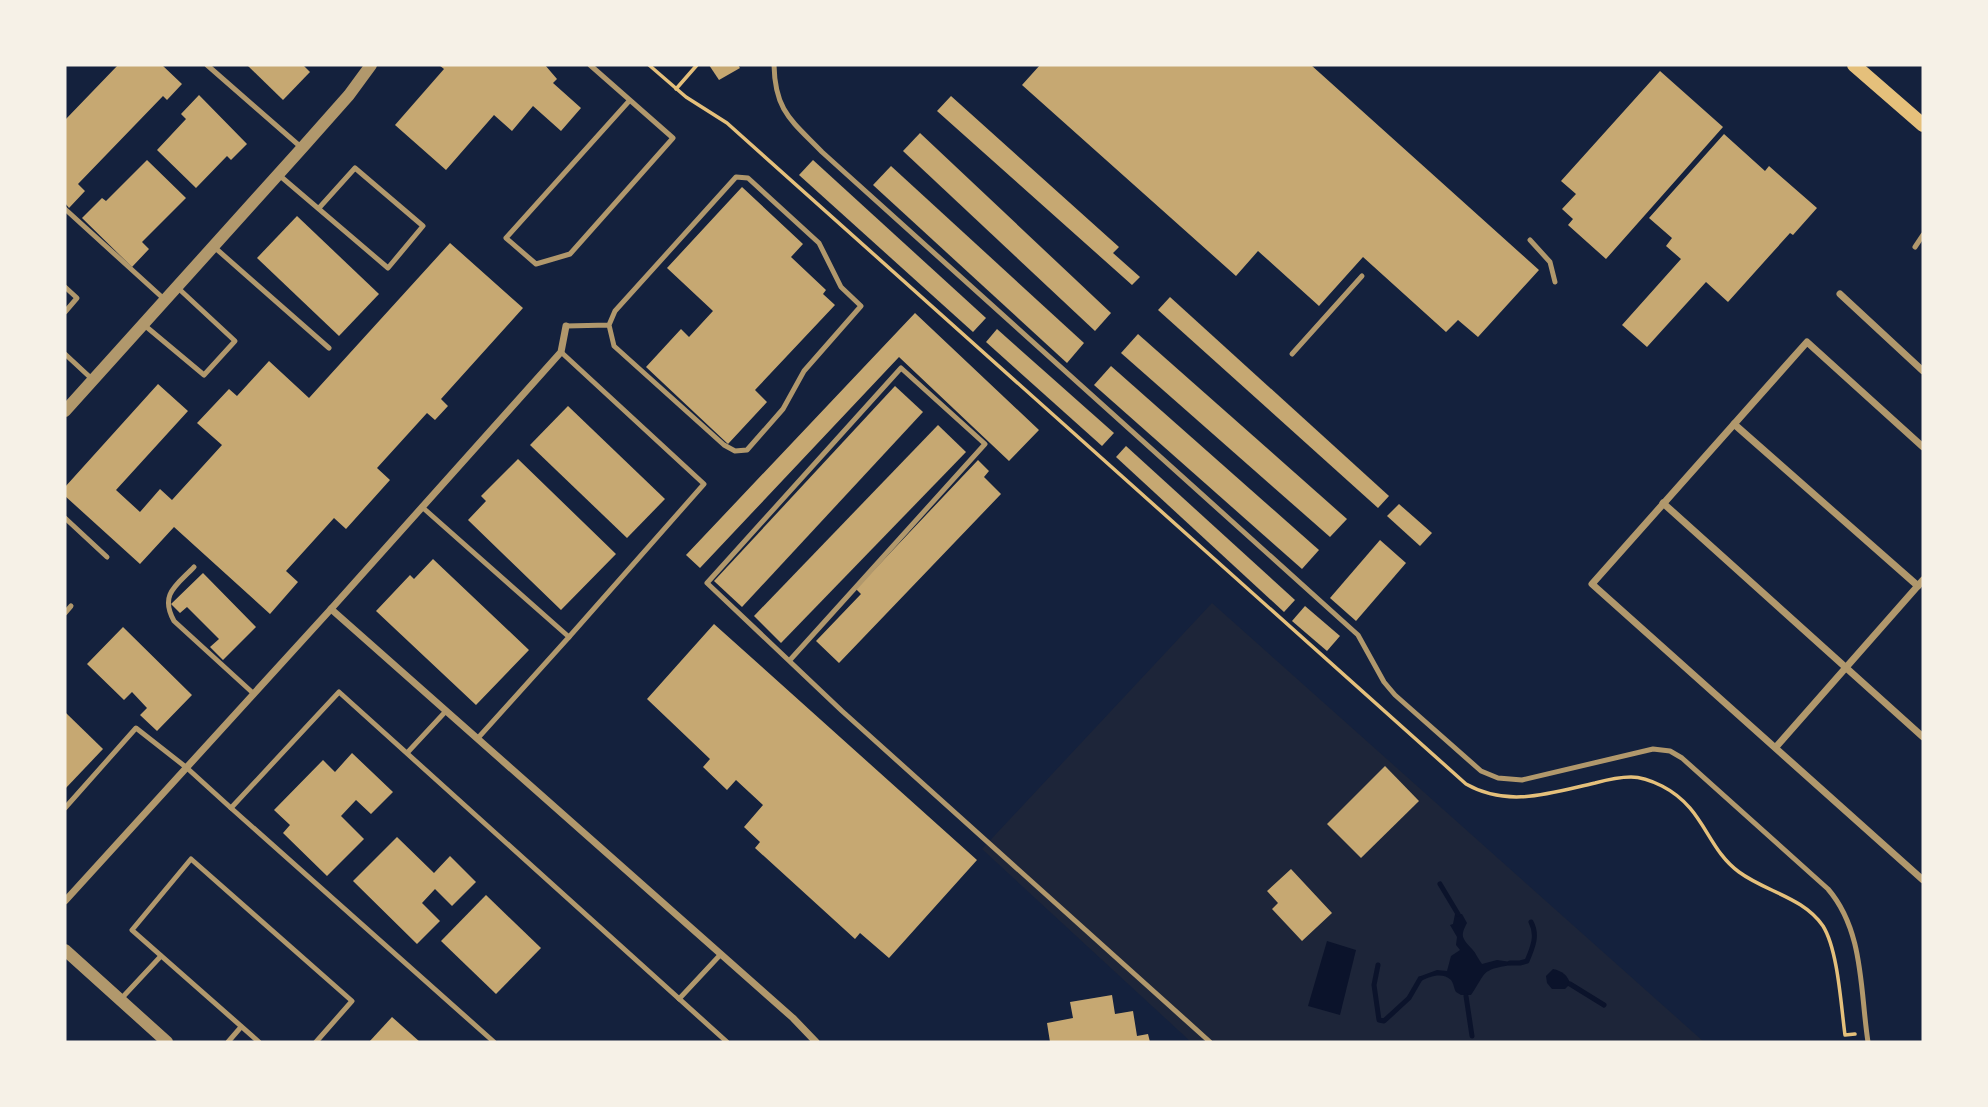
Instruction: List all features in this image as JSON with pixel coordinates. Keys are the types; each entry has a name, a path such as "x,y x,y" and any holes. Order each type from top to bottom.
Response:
{"main road":[{"path":"1854,65 1923,125"}],"street":[{"path":"65,411 279,175 370,65"},
{"path":"1840,294 1923,371"},
{"path":"65,901 561,352 566,326"},
{"path":"1923,447 1807,342 1592,584 1923,880"},
{"path":"1734,424 1920,583 1776,747"},
{"path":"1663,503 1923,737"},
{"path":"331,609 793,1018 816,1042"},
{"path":"65,950 167,1042"}],"lane":[{"path":"207,65 302,148"},
{"path":"590,65 630,100 673,138 570,254 536,264 506,238 630,100"},
{"path":"774,65 778,101 786,115 822,152 1351,628 1365,643 1384,682 1395,695 1481,771 1498,778 1522,780 1653,749 1670,751 1692,767 1838,901 1853,931 1868,1042"},
{"path":"279,175 388,268 423,226 355,167 318,208"},
{"path":"736,177 748,178 819,243 841,287 861,306 804,371 783,409 747,450 735,451 724,445 614,346 609,325 615,311 736,177"},
{"path":"65,209 165,300"},
{"path":"1915,247 1923,235"},
{"path":"1530,240 1550,262 1555,282"},
{"path":"213,246 329,348"},
{"path":"1292,354 1362,276"},
{"path":"65,287 77,298 65,312"},
{"path":"143,324 204,375 235,341 177,287"},
{"path":"566,326 609,325"},
{"path":"478,738 704,484 561,352"},
{"path":"65,354 93,380"},
{"path":"790,660 985,444 901,368 707,583 842,710 1210,1042"},
{"path":"422,507 569,637"},
{"path":"65,517 107,557"},
{"path":"194,566 168,596 169,612 174,621 254,694"},
{"path":"65,613 71,606"},
{"path":"231,808 339,692 727,1042"},
{"path":"407,753 446,711"},
{"path":"65,808 136,728 187,768 494,1042"},
{"path":"258,1042 132,930 191,859 352,1001 316,1042"},
{"path":"679,999 721,954"},
{"path":"120,1000 160,956"},
{"path":"228,1042 242,1027"}],"path":[{"path":"676,89 697,65"}],"shaded area":[{"path":"1212,603 1704,1042 1191,1042 982,849"},
{"path":"1455,914 1462,914 1467,923 1463,937 1482,964 1497,960 1511,962 1511,965 1485,973 1471,995 1456,992 1451,980 1444,976 1432,976 1421,981 1418,977 1437,970 1447,971 1451,956 1460,950 1450,925 1453,924"},
{"path":"1327,941 1356,950 1340,1015 1308,1006"},
{"path":"1553,969 1568,978 1570,984 1565,989 1552,989 1547,983 1546,976"}],"building":[{"path":"118,65 162,65 182,84 167,100 163,96 78,184 85,191 69,208 65,203 65,120"},
{"path":"247,65 303,65 310,72 283,100"},
{"path":"439,65 545,65 557,79 553,83 581,108 561,131 533,106 512,131 494,115 446,170 395,125 444,69"},
{"path":"709,65 738,65 740,68 719,80"},
{"path":"1040,65 1311,65 1539,270 1478,337 1458,320 1446,332 1363,257 1319,306 1258,251 1236,276 1022,85"},
{"path":"1660,71 1723,127 1606,259 1568,225 1573,219 1562,209 1576,194 1561,181"},
{"path":"199,95 247,144 231,160 227,156 196,188 157,150 186,119 181,114"},
{"path":"951,96 1119,247 1113,253 1140,277 1132,285 937,111"},
{"path":"920,133 1111,313 1095,331 903,151"},
{"path":"1724,134 1765,171 1769,166 1817,208 1793,235 1790,233 1728,302 1706,282 1647,347 1622,325 1681,259 1666,246 1672,238 1649,218"},
{"path":"147,160 186,198 142,242 149,249 132,267 82,218 102,198 106,201"},
{"path":"813,160 986,318 973,332 799,175"},
{"path":"891,166 1084,343 1067,363 873,185"},
{"path":"742,187 803,244 791,257 826,290 823,294 835,305 755,390 767,402 728,444 646,367 681,329 689,337 713,311 667,268"},
{"path":"297,216 379,294 339,336 257,258"},
{"path":"450,243 523,308 441,399 448,406 435,420 427,413 377,468 390,480 346,529 334,518 286,571 298,582 270,614 174,527 140,564 65,496 65,487 158,384 188,411 116,490 140,512 160,489 172,500 222,445 197,423 229,389 237,396 269,361 309,398"},
{"path":"1170,297 1389,496 1378,508 1158,310"},
{"path":"915,313 1039,430 1009,461 899,357 700,568 686,555"},
{"path":"997,329 1114,433 1102,446 986,342"},
{"path":"1138,334 1347,519 1330,537 1121,353"},
{"path":"1111,366 1319,550 1302,569 1094,385"},
{"path":"895,386 923,412 742,607 714,581"},
{"path":"568,406 665,499 627,538 530,445"},
{"path":"938,425 966,452 781,643 754,616"},
{"path":"1126,446 1295,600 1284,612 1116,457"},
{"path":"518,459 616,554 561,610 468,520 486,501 481,496"},
{"path":"978,460 989,471 984,477 1001,494 839,663 816,641 861,594 856,589"},
{"path":"1399,504 1432,533 1420,546 1387,516"},
{"path":"1380,540 1406,563 1356,621 1330,598"},
{"path":"433,559 529,650 476,705 376,611 410,575 414,579"},
{"path":"203,573 256,627 223,660 210,647 219,639 187,607 180,613 171,604"},
{"path":"1305,606 1340,636 1327,651 1292,621"},
{"path":"714,624 977,860 889,958 860,933 855,939 755,848 760,842 744,827 763,805 736,780 727,790 703,767 710,759 647,699"},
{"path":"123,627 192,695 157,731 140,715 147,708 132,692 124,700 87,664"},
{"path":"65,712 103,749 65,789"},
{"path":"352,753 393,792 371,814 356,800 341,816 364,839 327,876 283,833 290,825 274,810 323,760 335,772"},
{"path":"1385,766 1419,801 1361,858 1327,824"},
{"path":"397,837 434,873 450,856 476,882 452,906 435,889 422,903 440,921 417,944 353,881"},
{"path":"1291,869 1332,913 1302,941 1272,909 1278,903 1267,891"},
{"path":"486,895 541,948 496,994 441,941"},
{"path":"1112,995 1115,1014 1133,1011 1137,1036 1148,1034 1150,1042 1050,1042 1047,1023 1073,1018 1070,1002"},
{"path":"392,1017 420,1042 369,1042"}],"waterway":[{"path":"1440,884 1458,914"},
{"path":"1510,963 1527,961 1533,946 1531,922"},
{"path":"1378,965 1374,985 1379,1020 1384,1021 1409,998 1420,979"},
{"path":"1570,984 1604,1005"},
{"path":"1466,996 1472,1036"}]}
